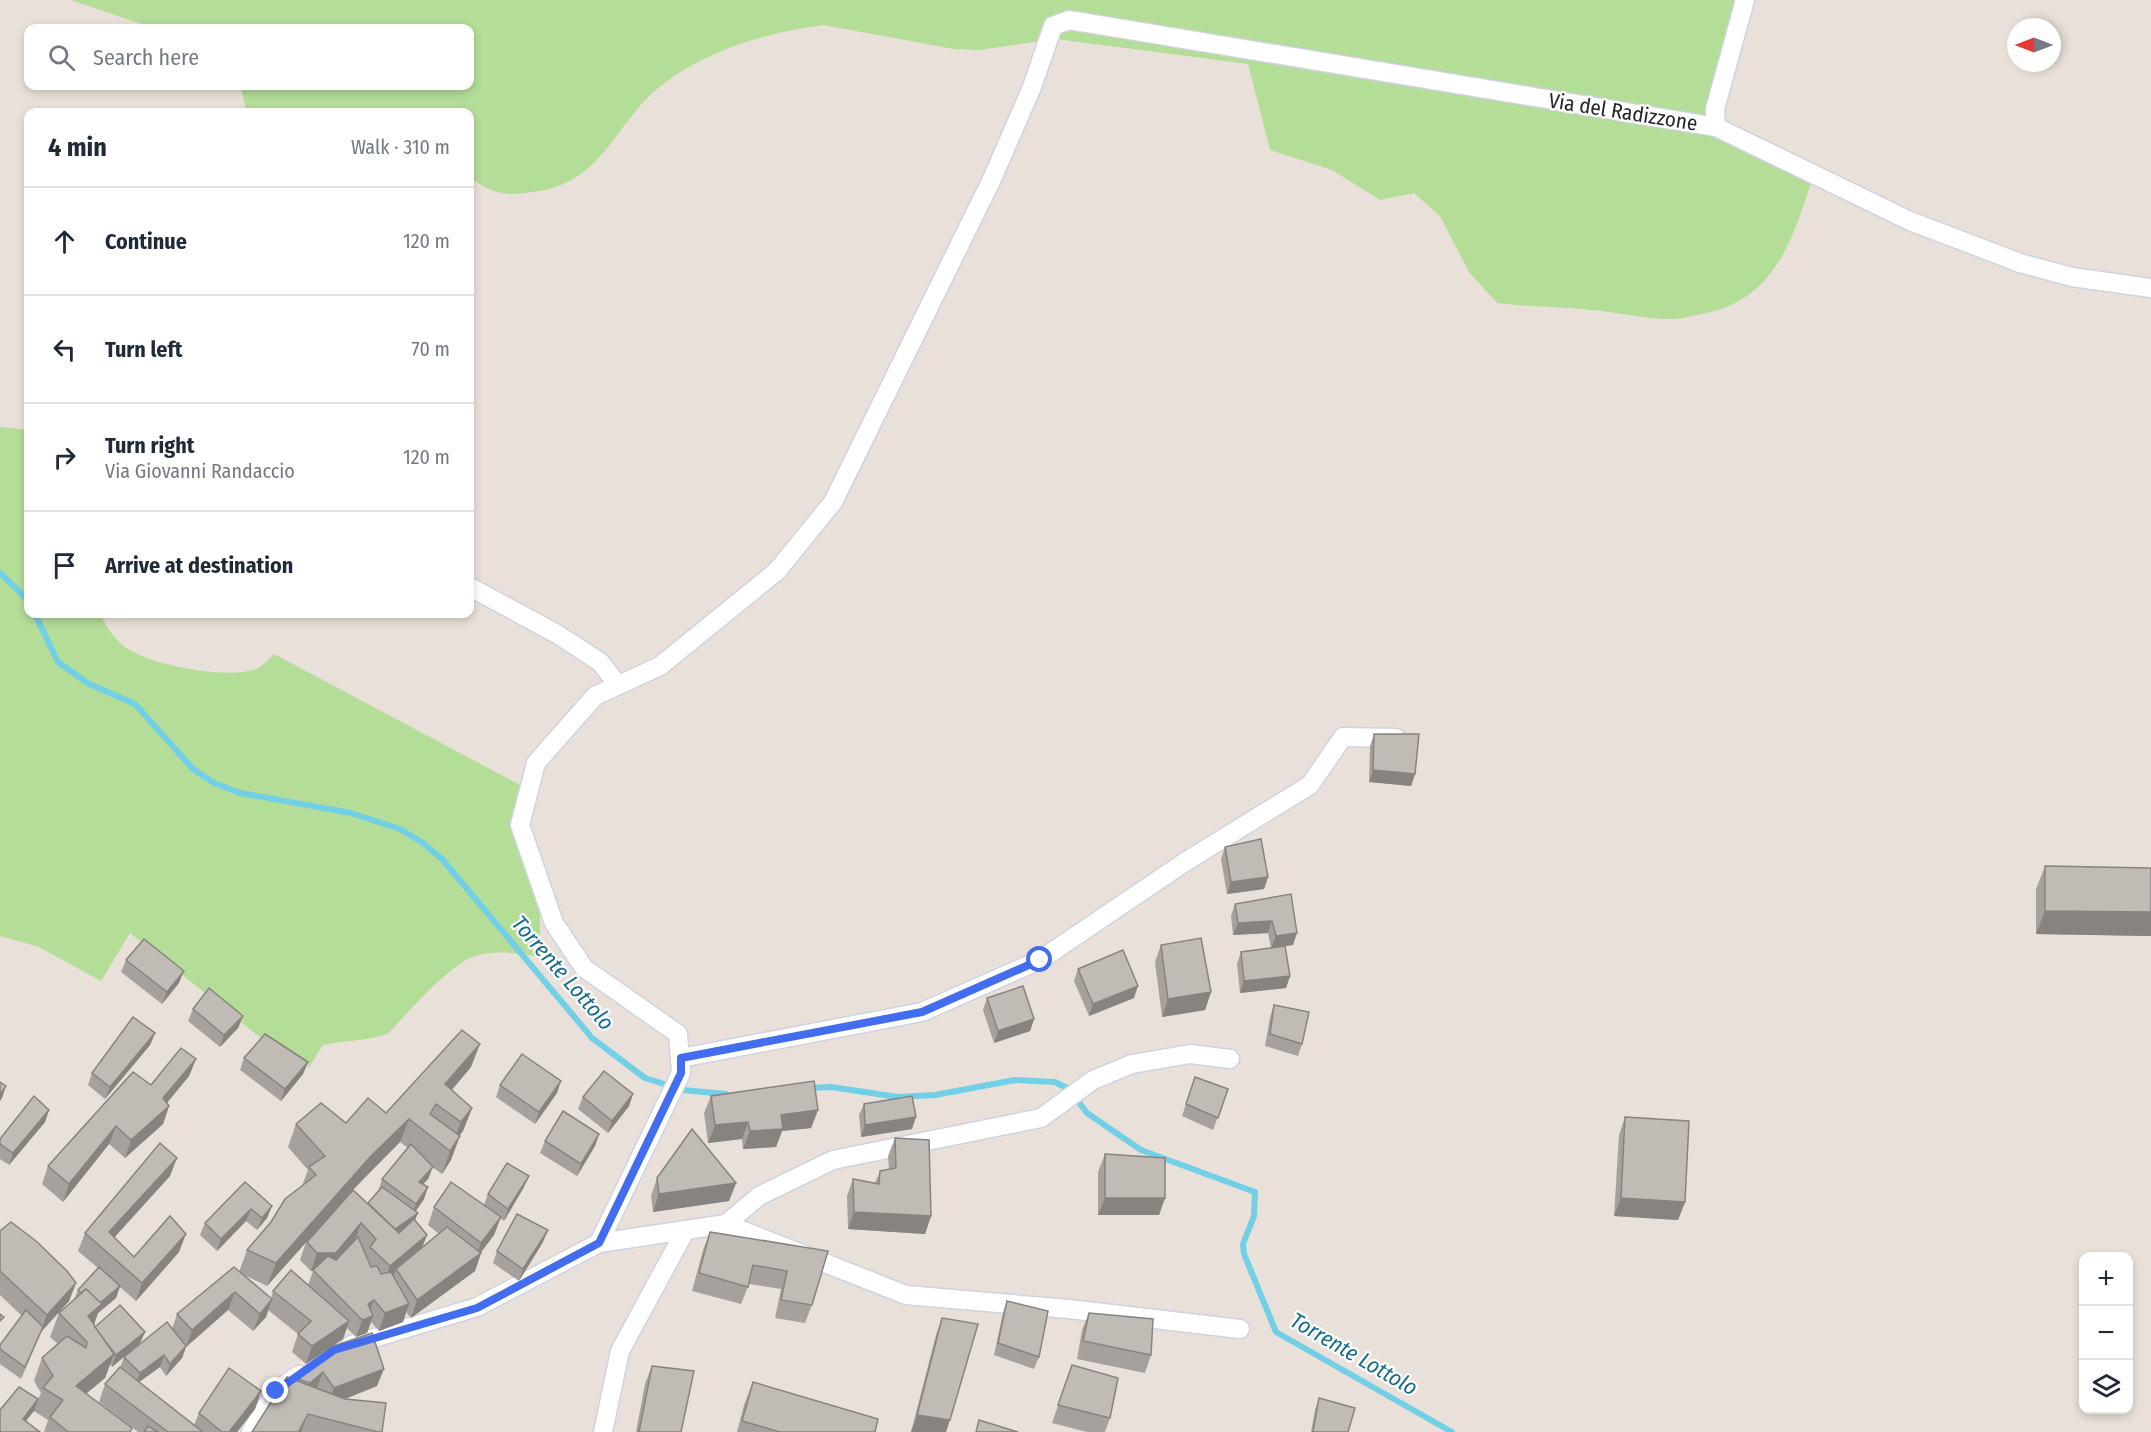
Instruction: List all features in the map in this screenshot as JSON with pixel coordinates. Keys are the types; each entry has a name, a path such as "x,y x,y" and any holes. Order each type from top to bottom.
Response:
{"street":[{"path":"1716,127 1715,109 1745,0"},
{"name":"Via del Radizzone","path":"618,685 660,666 777,571 833,502 992,179 1032,87 1053,26 1069,20 1716,127 1910,221 2020,263 2072,277 2151,288"},
{"path":"474,589 557,634 600,662 618,685 595,696 536,763 520,825 554,923 584,968 678,1034 681,1066 668,1100 599,1243"},
{"path":"681,1066 922,1012 1040,960 1185,862 1278,807 1310,785 1343,737 1410,738"},
{"path":"334,1350 477,1308 599,1243 726,1224 759,1196 833,1160 1041,1118 1093,1080 1132,1064 1190,1054 1230,1059"},
{"path":"726,1224 906,1295 1069,1309 1240,1329"},
{"path":"603,1432 620,1351 685,1231"},
{"path":"251,1432 276,1391 315,1364"}],"green space":[{"path":"71,0 1737,0 1705,132 1811,183 1785,250 1774,269 1760,285 1743,298 1722,309 1680,319 1664,319 1592,310 1497,303 1469,272 1440,216 1414,193 1380,200 1332,170 1270,150 1248,64 1056,39 979,50 954,49 823,25 802,28 739,44 698,62 662,85 646,100 606,149 576,177 557,187 507,194 493,191 474,180 474,108 245,108 242,90 474,90 474,24 141,24"},
{"path":"0,427 24,430 24,618 102,618 117,639 136,654 170,665 209,672 243,672 256,669 274,654 522,786 540,884 540,957 508,953 475,956 454,969 429,990 389,1033 374,1038 323,1045 309,1067 267,1043 130,933 101,981 39,947 0,936"}],"building":[{"path":"1374,734 1419,734 1415,774 1373,770"},
{"path":"1261,839 1268,877 1231,882 1225,847"},
{"path":"2045,866 2151,868 2151,912 2045,911"},
{"path":"1291,894 1297,933 1276,936 1272,921 1238,923 1235,904"},
{"path":"1201,938 1211,992 1168,999 1161,945"},
{"path":"144,939 184,971 167,992 126,960"},
{"path":"1285,946 1290,976 1244,981 1241,952"},
{"path":"1123,950 1138,986 1093,1004 1078,969"},
{"path":"1023,986 1034,1019 998,1031 987,998"},
{"path":"209,988 243,1016 224,1035 193,1009"},
{"path":"1274,1005 1309,1012 1302,1044 1270,1034"},
{"path":"133,1017 155,1033 110,1087 92,1073"},
{"path":"462,1030 480,1044 445,1084 472,1108 461,1122 436,1104 430,1114 460,1136 450,1151 409,1119 371,1156 276,1263 247,1250 271,1222 285,1199 316,1175 309,1167 325,1156 296,1124 321,1103 346,1123 368,1098 386,1113"},
{"path":"265,1034 308,1062 285,1089 244,1058"},
{"path":"181,1048 196,1059 163,1098 169,1106 131,1140 116,1126 69,1184 48,1166 133,1072 151,1085"},
{"path":"522,1054 561,1081 539,1112 500,1085"},
{"path":"604,1071 633,1094 612,1121 583,1097"},
{"path":"1195,1077 1228,1089 1218,1118 1186,1104"},
{"path":"814,1081 818,1110 781,1115 783,1129 750,1131 748,1122 715,1125 711,1096"},
{"path":"0,1082 6,1086 0,1095"},
{"path":"34,1096 49,1110 13,1153 0,1144 0,1139"},
{"path":"912,1096 916,1117 865,1125 864,1104"},
{"path":"563,1111 599,1134 581,1164 545,1141"},
{"path":"1625,1117 1689,1121 1685,1202 1621,1198"},
{"path":"692,1129 736,1183 659,1194 657,1178"},
{"path":"895,1138 929,1140 931,1216 854,1212 853,1179 879,1184 880,1171 896,1168"},
{"path":"160,1143 177,1158 109,1232 134,1257 170,1216 186,1234 142,1283 85,1233"},
{"path":"411,1144 433,1167 419,1182 428,1187 416,1204 382,1179"},
{"path":"1105,1154 1165,1158 1165,1198 1105,1198"},
{"path":"507,1163 529,1176 508,1209 488,1194"},
{"path":"245,1182 272,1206 262,1218 251,1209 221,1239 205,1223"},
{"path":"451,1182 501,1217 481,1243 434,1207"},
{"path":"382,1187 418,1213 395,1229 368,1203"},
{"path":"353,1190 399,1233 414,1219 427,1235 390,1266 370,1247 376,1239 361,1223 336,1253 317,1253 307,1242"},
{"path":"517,1214 548,1230 523,1269 497,1251"},
{"path":"11,1222 36,1241 76,1283 47,1315 0,1271 0,1231"},
{"path":"447,1227 481,1253 417,1300 396,1269"},
{"path":"710,1232 828,1251 812,1305 781,1300 787,1271 753,1265 748,1287 699,1273"},
{"path":"358,1237 371,1267 377,1266 381,1274 391,1272 409,1304 385,1313 374,1300 368,1304 373,1316 362,1320 313,1270 328,1256 336,1260"},
{"path":"99,1267 120,1286 100,1303 86,1289 81,1293 78,1290"},
{"path":"234,1267 272,1299 260,1314 235,1292 192,1330 177,1314"},
{"path":"291,1270 349,1321 312,1346 298,1334 311,1321 273,1291"},
{"path":"86,1289 102,1304 88,1316 114,1354 76,1386 132,1428 130,1432 68,1432 50,1417 63,1400 43,1388 53,1376 42,1358 67,1336 86,1348 87,1342 59,1313"},
{"path":"1007,1301 1048,1311 1039,1357 998,1343"},
{"path":"120,1305 145,1332 116,1355 95,1327"},
{"path":"26,1310 43,1327 25,1367 0,1349 0,1345"},
{"path":"1089,1313 1153,1319 1151,1355 1083,1341"},
{"path":"942,1318 978,1324 950,1420 917,1415"},
{"path":"167,1322 186,1346 170,1364 164,1355 140,1373 124,1357"},
{"path":"372,1333 384,1369 334,1388 323,1372 310,1383 292,1377 334,1346"},
{"path":"1072,1365 1118,1378 1110,1418 1058,1405"},
{"path":"652,1366 694,1371 681,1432 639,1432"},
{"path":"120,1367 203,1432 168,1432 105,1384"},
{"path":"229,1368 261,1391 229,1432 222,1432 199,1413"},
{"path":"287,1377 345,1399 386,1403 382,1432 308,1414 299,1431 301,1432 252,1432"},
{"path":"753,1382 878,1419 875,1432 780,1432 742,1421"},
{"path":"19,1387 38,1399 23,1419 40,1432 0,1432 0,1410"},
{"path":"1319,1398 1355,1408 1348,1432 1313,1432"},
{"path":"979,1420 1018,1432 976,1432"},
{"path":"148,1426 158,1432 144,1432"}],"waterway":[{"name":"Torrente Lottolo","path":"0,573 24,596"},
{"name":"Torrente Lottolo","path":"37,618 58,662 89,684 135,704 193,769 214,783 240,793 351,813 400,829 423,843 442,859 592,1038 645,1078 683,1090 726,1094"},
{"name":"Torrente Lottolo","path":"808,1088 831,1087 898,1097 935,1095 1015,1080 1055,1082 1069,1089 1087,1113 1141,1150 1255,1192 1254,1216 1243,1244 1244,1254 1276,1332 1452,1432"}],"route":[{"path":"276,1391 334,1350 477,1308 599,1243 681,1073 681,1058 736,1049 891,1016 922,1012 1040,960"}]}
